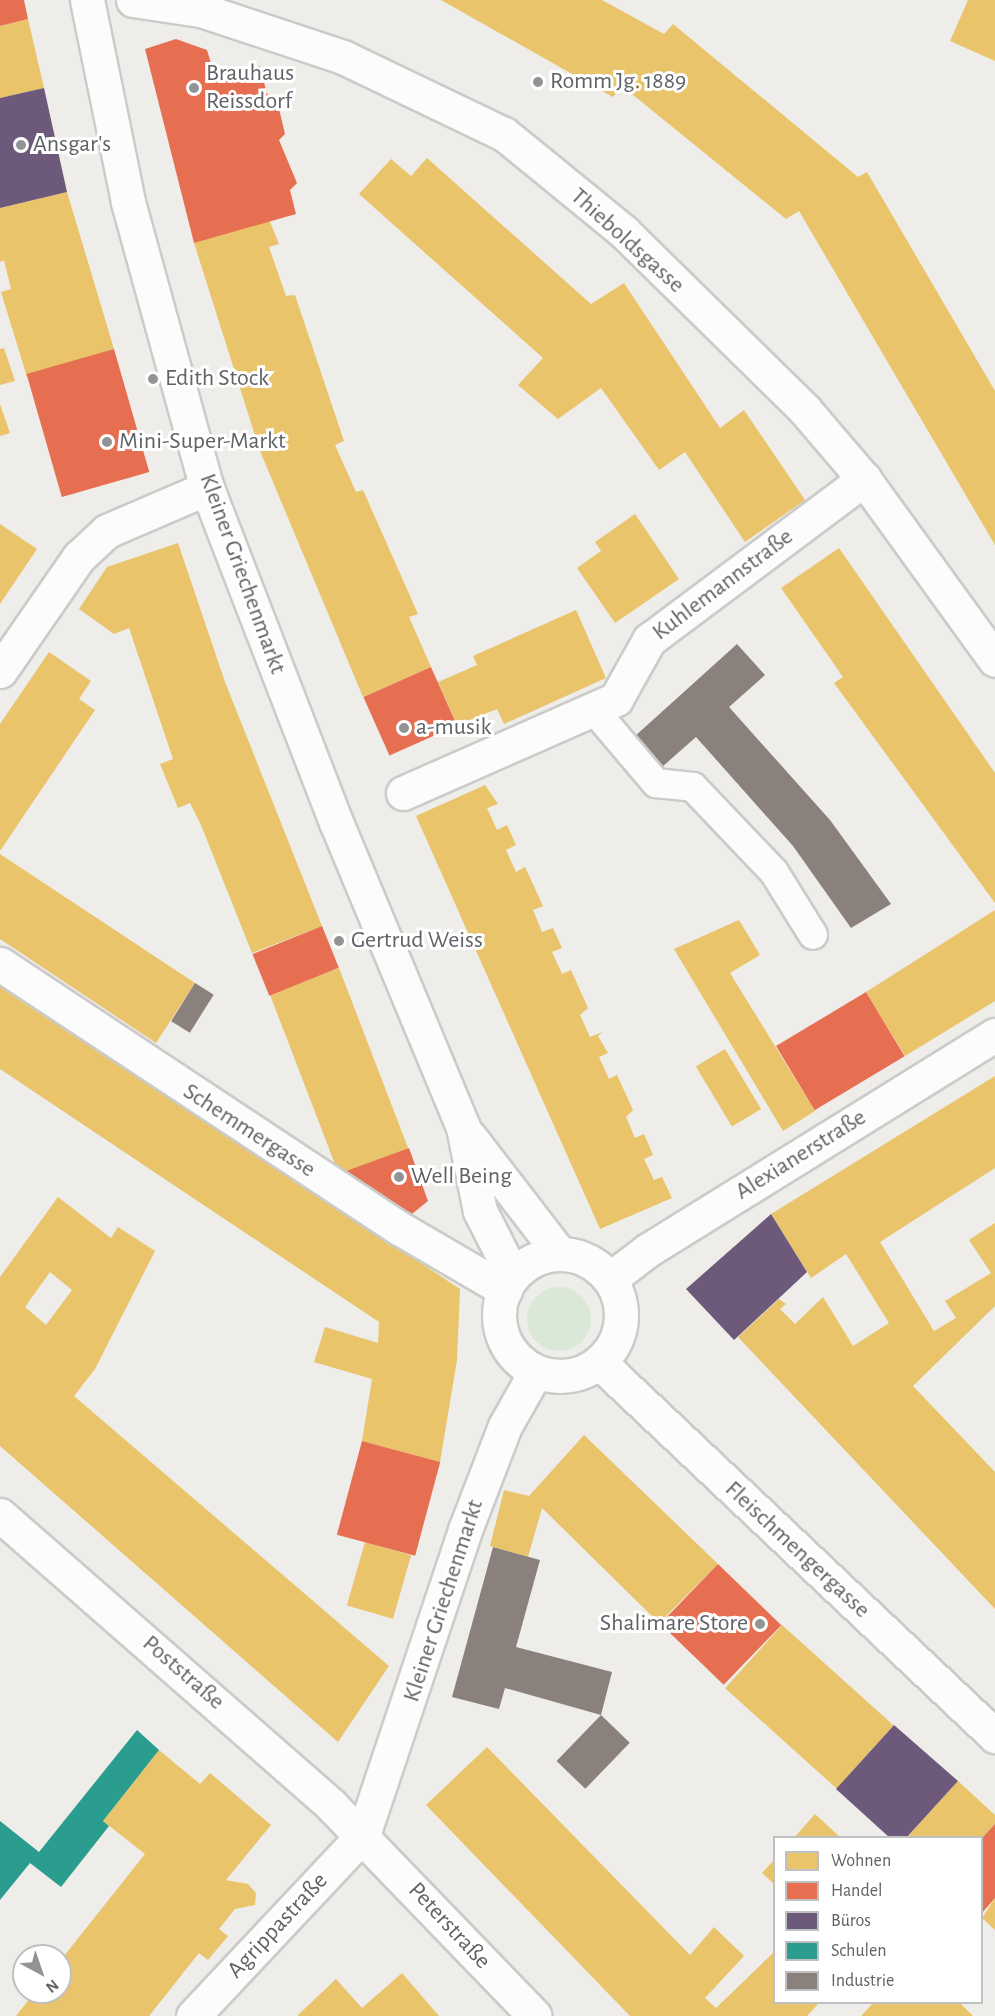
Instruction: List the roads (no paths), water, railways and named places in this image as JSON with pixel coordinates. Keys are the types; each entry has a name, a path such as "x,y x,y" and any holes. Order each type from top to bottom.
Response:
{"street":[{"name":"Kleiner Griechenmarkt","path":"87,0 128,202 207,488 336,822 463,1127 480,1211 509,1283"},
{"name":"Thieboldsgasse","path":"133,0 201,10 343,57 504,134 624,232 805,410 864,479 995,660"},
{"name":"Kuhlemannstraße","path":"404,793 616,699 649,640 864,479"},
{"path":"0,671 79,557 107,531 207,488"},
{"name":"Schemmergasse","path":"0,964 399,1228 509,1283"},
{"name":"Alexianerstraße","path":"610,1279 648,1250 995,1035"},
{"name":"Kleiner Griechenmarkt","path":"463,1127 560,1254"},
{"path":"560,1254 579,1257 610,1279 621,1323 599,1362 569,1376 536,1371 520,1361 500,1328 509,1283 535,1260 560,1254"},
{"name":"Fleischmengergasse","path":"599,1362 995,1737"},
{"name":"Kleiner Griechenmarkt","path":"363,1835 465,1530 505,1426 536,1371"},
{"name":"Poststraße","path":"0,1515 363,1835"},
{"name":"Agrippastraße","path":"194,2016 363,1835"},
{"name":"Peterstraße","path":"363,1835 535,2016"}],"lane":[{"path":"594,710 656,783 693,787 774,872 813,935"}],"place":[{"name":"Romm Jg. 1889","path":"538,82"},
{"name":"Brauhaus Reissdorf","path":"194,88"},
{"name":"Ansgar's","path":"21,145"},
{"name":"Edith Stock","path":"153,379"},
{"name":"Mini-Super-Markt","path":"107,442"},
{"name":"a-musik","path":"404,728"},
{"name":"Gertrud Weiss","path":"339,941"},
{"name":"Well Being","path":"399,1177"},
{"name":"Shalimare Store","path":"760,1624"}]}
